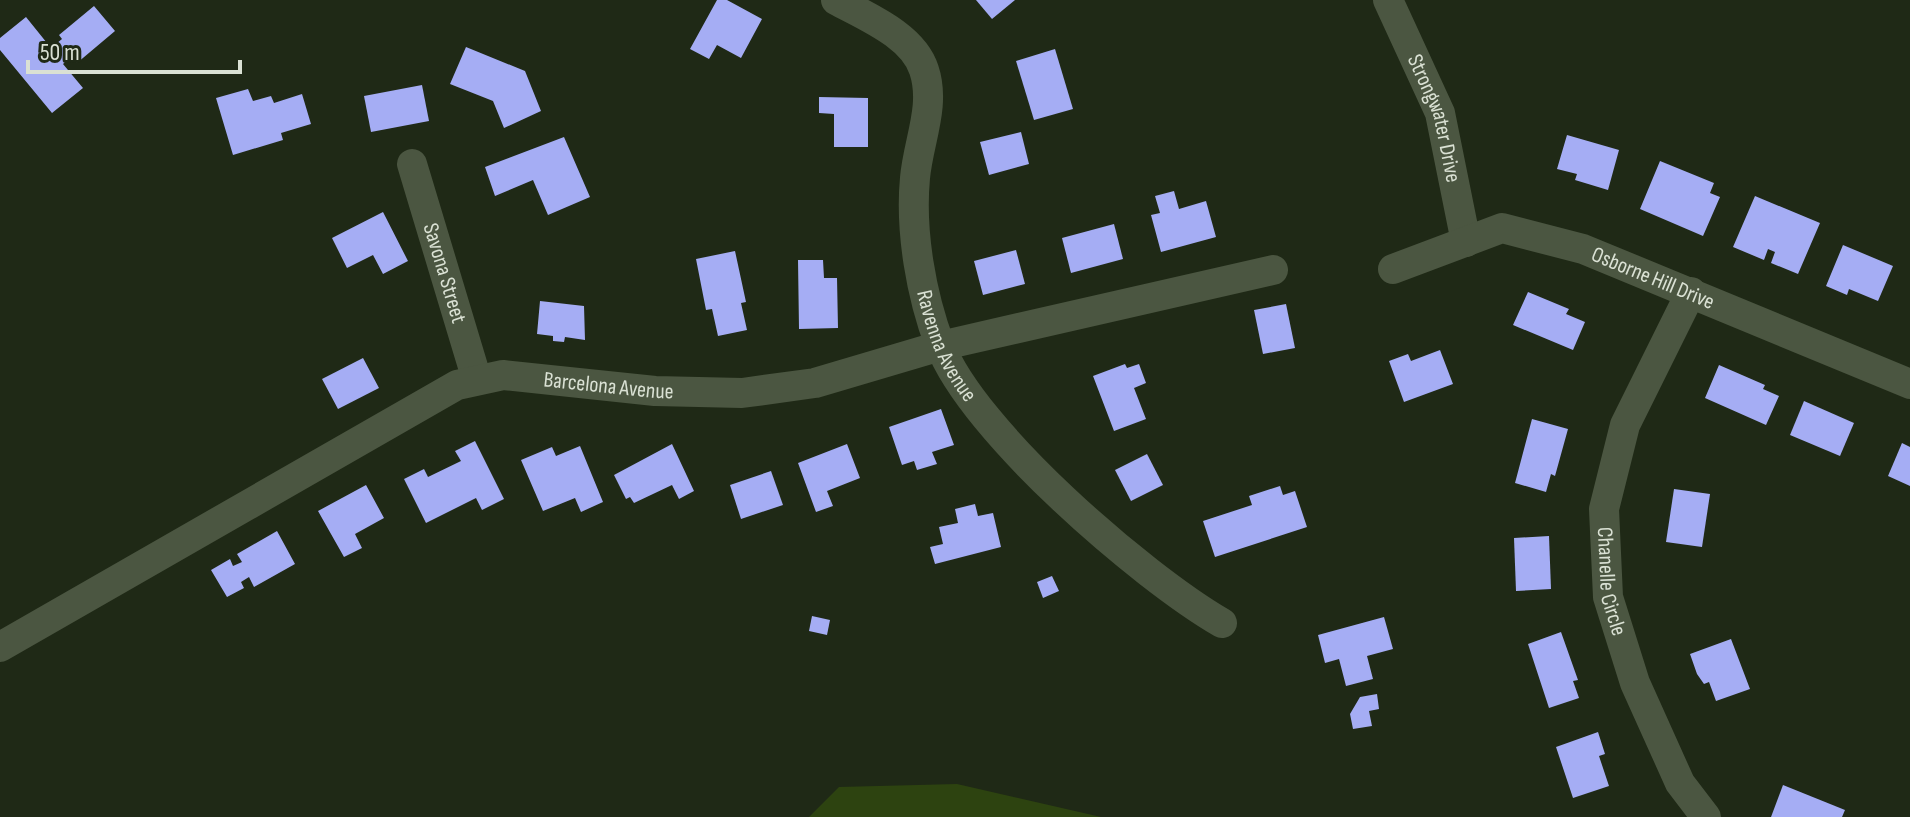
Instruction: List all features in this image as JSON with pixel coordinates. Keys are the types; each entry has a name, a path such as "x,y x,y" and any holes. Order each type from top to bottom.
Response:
{"street":[{"name":"Ravenna Avenue","path":"836,0 880,24 909,47 924,69 927,115 915,178 919,256 940,346 973,401 1029,464 1149,572 1222,623"},
{"name":"Strongwater Drive","path":"1388,0 1440,113 1466,242"},
{"name":"Savona Street","path":"412,164 477,380"},
{"name":"Osborne Hill Drive","path":"1393,269 1502,228 1583,249 1910,384"},
{"name":"Barcelona Avenue","path":"0,647 368,433 457,385 503,375 655,391 742,393 815,383 940,346 1273,270"},
{"name":"Chanelle Circle","path":"1691,292 1625,425 1604,509 1608,597 1635,683 1680,783 1706,817"}],"green space":[{"path":"957,784 1101,817 809,817 839,787"}],"building":[{"path":"717,0 727,0 762,19 741,58 717,45 709,59 690,49"},
{"path":"976,0 1015,0 992,19"},
{"path":"94,6 115,31 77,63 72,56 63,64 83,88 52,113 0,50 0,38 26,17 51,48 62,39 59,35"},
{"path":"466,47 525,71 541,111 504,128 493,101 450,84"},
{"path":"1055,49 1073,109 1034,120 1016,61"},
{"path":"422,85 429,121 371,132 364,96"},
{"path":"248,89 253,101 271,96 274,103 302,94 311,124 281,133 283,140 233,155 216,98"},
{"path":"819,97 868,98 868,147 834,147 834,114 819,113"},
{"path":"1021,132 1029,164 989,175 980,142"},
{"path":"1567,135 1619,150 1608,190 1575,180 1577,174 1557,169"},
{"path":"564,137 590,197 548,215 533,180 495,196 485,167"},
{"path":"1660,161 1714,183 1710,193 1720,197 1703,236 1640,209"},
{"path":"1174,191 1179,209 1206,201 1216,237 1161,252 1151,215 1160,213 1155,196"},
{"path":"1755,196 1820,223 1798,274 1771,263 1775,252 1768,249 1764,260 1733,247"},
{"path":"383,212 408,261 383,274 373,255 347,268 332,238"},
{"path":"1114,224 1123,259 1071,273 1062,238"},
{"path":"1843,245 1893,266 1878,301 1849,289 1847,295 1826,286"},
{"path":"1016,250 1025,284 983,295 974,261"},
{"path":"735,251 746,302 741,303 747,330 718,336 712,309 706,310 696,259"},
{"path":"798,260 823,260 824,278 837,278 838,328 799,329"},
{"path":"1528,292 1569,309 1566,314 1585,322 1573,350 1513,325"},
{"path":"540,301 584,306 585,340 565,337 564,342 553,341 553,336 537,334"},
{"path":"1286,304 1295,348 1263,354 1254,310"},
{"path":"1440,350 1453,384 1404,402 1389,361 1408,354 1411,361"},
{"path":"363,358 379,388 338,409 322,379"},
{"path":"1125,364 1127,368 1139,364 1146,383 1134,388 1146,419 1114,431 1093,376"},
{"path":"1719,365 1765,385 1763,389 1779,396 1766,425 1705,398"},
{"path":"1804,401 1854,423 1840,456 1790,435"},
{"path":"941,409 954,445 932,452 937,464 917,470 914,461 902,465 889,427"},
{"path":"1532,419 1568,429 1555,476 1551,474 1546,492 1515,483"},
{"path":"475,441 504,499 482,510 476,498 426,523 404,479 424,469 428,477 461,461 455,451"},
{"path":"1902,443 1910,447 1910,486 1888,476"},
{"path":"672,444 694,491 679,499 672,485 634,503 630,497 626,499 614,475"},
{"path":"847,444 860,478 827,491 833,506 816,512 798,463"},
{"path":"580,446 603,502 581,512 575,498 543,511 521,460 552,447 556,456"},
{"path":"1147,454 1163,485 1131,501 1115,470"},
{"path":"771,471 783,505 741,519 730,485"},
{"path":"366,485 384,518 355,534 362,548 344,557 318,511"},
{"path":"1280,486 1283,495 1295,491 1307,527 1215,557 1203,521 1252,505 1249,496"},
{"path":"1674,489 1710,494 1702,547 1666,542"},
{"path":"975,504 978,516 993,513 1001,547 935,564 930,547 943,544 939,527 958,523 955,509"},
{"path":"277,531 295,564 254,587 249,577 241,582 244,588 227,597 211,570 230,559 233,566 242,562 237,554"},
{"path":"1549,536 1551,589 1516,591 1514,538"},
{"path":"1052,576 1059,591 1043,598 1037,582"},
{"path":"812,616 830,620 827,635 809,631"},
{"path":"1384,617 1393,649 1367,656 1373,679 1346,686 1339,659 1325,663 1318,635"},
{"path":"1561,632 1578,680 1573,681 1579,698 1549,708 1528,644"},
{"path":"1731,639 1750,689 1716,701 1709,682 1704,684 1697,674 1690,654"},
{"path":"1377,694 1379,709 1369,711 1372,726 1353,729 1350,714 1360,697"},
{"path":"1598,732 1605,754 1599,756 1609,786 1573,798 1556,747"},
{"path":"1783,785 1845,810 1842,817 1771,817"}]}
